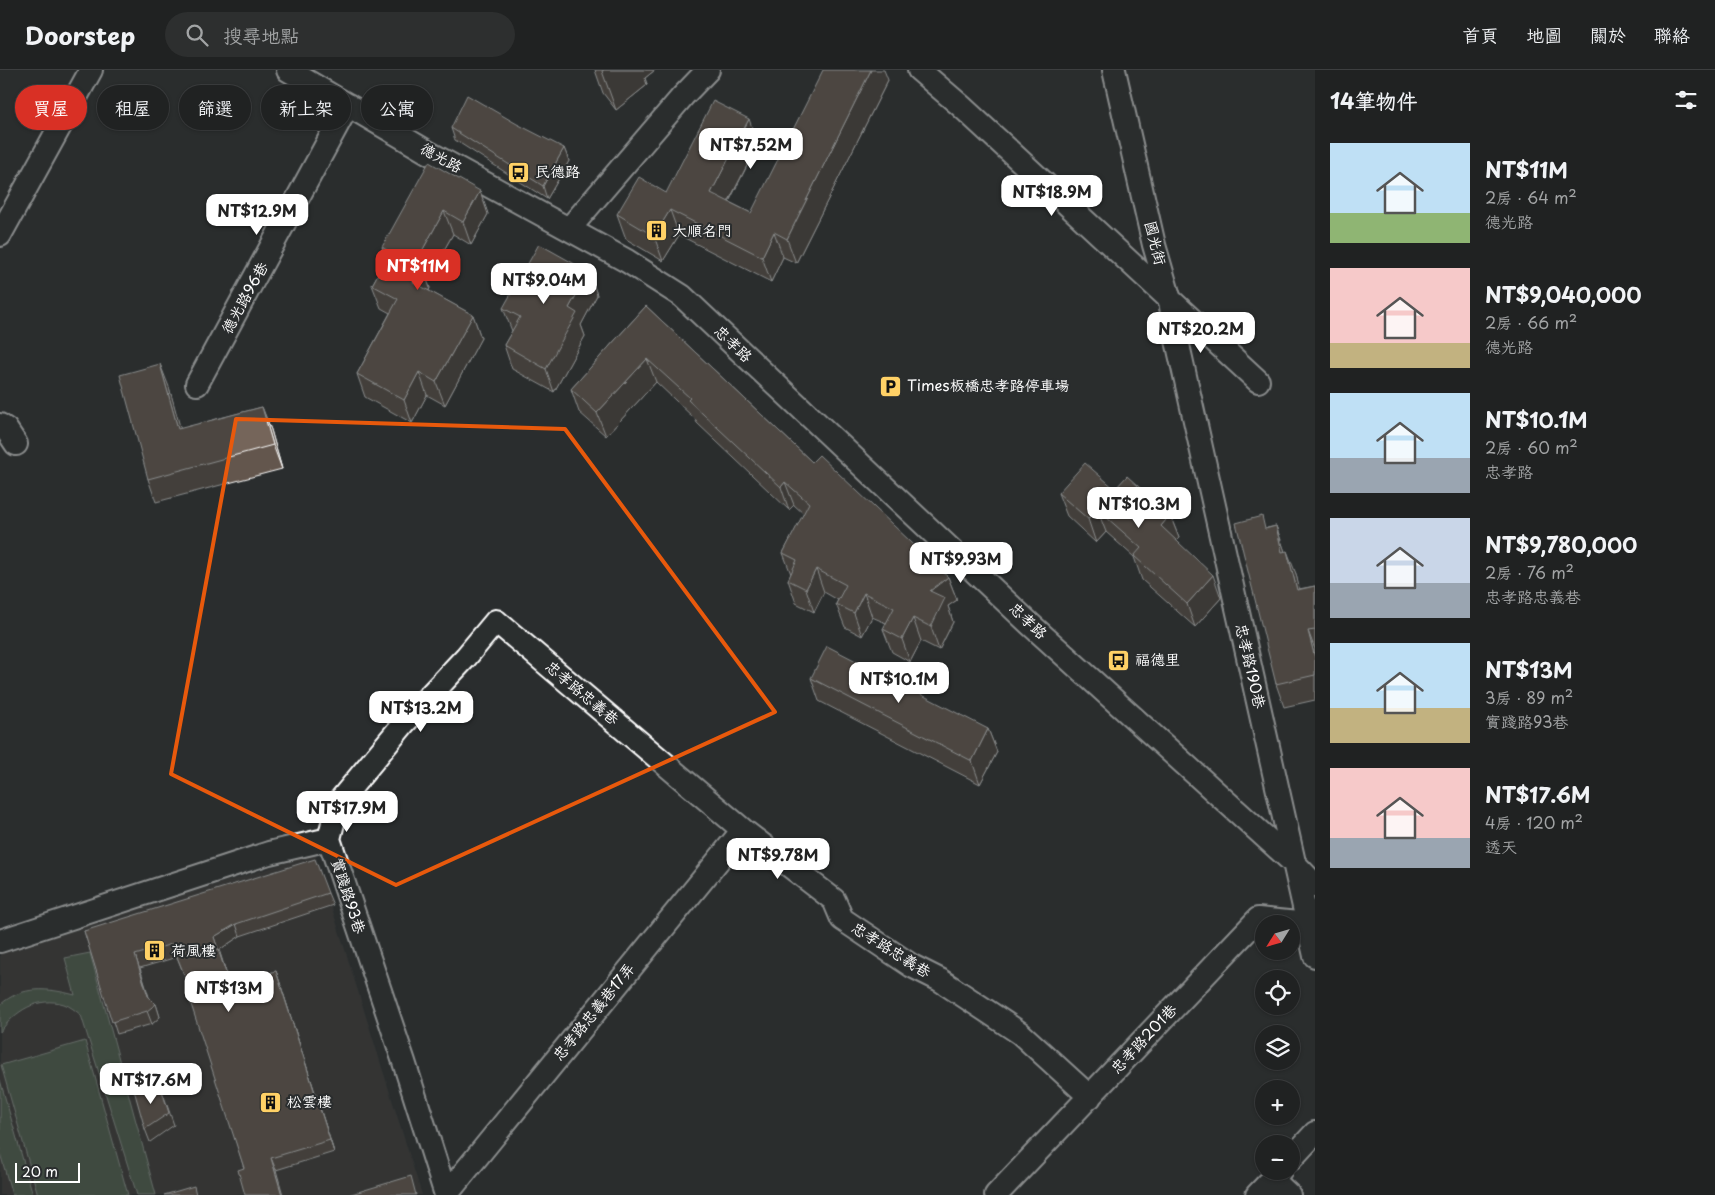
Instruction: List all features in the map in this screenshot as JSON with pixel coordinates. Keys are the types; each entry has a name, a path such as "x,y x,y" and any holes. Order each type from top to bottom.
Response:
{"street":[{"path":"0,235 91,70"},
{"name":"德光路","path":"288,70 319,77"},
{"path":"569,229 683,96 708,70"},
{"path":"919,70 961,106 1258,381"},
{"name":"國光街","path":"1114,70 1154,245 1170,300 1174,327 1205,467"},
{"name":"德光路","path":"351,107 431,154 627,261"},
{"name":"德光路96巷","path":"197,384 334,130"},
{"name":"忠孝路","path":"627,261 682,296 1030,624 1295,864 1315,885"},
{"path":"0,425 6,429 8,444"},
{"name":"忠孝路190巷","path":"1205,467 1315,956"},
{"name":"忠孝路忠義巷","path":"329,839 338,803 405,722 466,657 496,621 742,830 834,900 842,920 912,966 940,980 1020,1033 1090,1097"},
{"name":"忠孝路忠義巷17弄","path":"446,1195 742,830"},
{"name":"實踐路93巷","path":"0,941 269,853 329,839 404,1062 446,1195"},
{"name":"忠孝路201巷","path":"996,1195 1258,919 1308,924"},
{"path":"1300,1149 1315,1133"},
{"path":"1270,1182 1289,1195"}],"highlighted area":[{"path":"236,419 565,429 775,712 396,885 171,774"}],"shaded area":[{"path":"315,854 422,1195 0,1195 0,952"}],"green space":[{"path":"90,953 156,1195 137,1195 81,1015 64,1004 45,1002 28,1007 20,1012 0,1032 0,1005 17,994 26,991 45,990 75,995 65,958"},
{"path":"85,1041 128,1195 38,1195 1,1065"},
{"path":"0,1080 33,1195 12,1195 0,1153"}],"building":[{"path":"823,70 871,70 787,239 774,232 762,257 670,210 654,236 617,214 639,177 666,193 713,101 749,119 711,193 751,213"},
{"path":"467,95 564,148 543,186 451,128"},
{"path":"429,162 480,191 463,222 444,211 416,262 422,265 413,282 473,315 436,382 419,372 404,400 357,374 398,299 372,285 390,252 382,247"},
{"path":"539,244 589,272 569,308 577,313 546,369 504,345 520,317 503,308"},
{"path":"646,306 812,462 819,455 948,577 930,591 945,598 931,627 913,618 902,639 883,629 894,608 864,593 854,613 836,604 846,585 816,569 806,589 788,580 797,560 783,553 809,503 785,482 781,487 688,400 690,398 647,359 597,413 571,389"},
{"path":"160,364 178,429 262,407 273,445 148,479 120,375"},
{"path":"1085,463 1115,489 1127,476 1170,515 1161,526 1213,575 1187,604 1134,556 1141,548 1097,509 1088,519 1058,493"},
{"path":"1262,516 1265,529 1276,526 1282,552 1287,551 1297,590 1315,586 1315,630 1308,631 1315,658 1315,675 1276,684 1236,523"},
{"path":"827,646 988,729 972,761 811,678"},
{"path":"315,859 328,893 236,924 214,937 230,985 276,971 330,1140 271,1158 282,1195 245,1195 238,1170 244,1168 189,998 193,997 172,944 135,955 148,996 156,1004 147,1011 112,1022 84,931"},
{"path":"161,1088 169,1113 145,1129 134,1090"},
{"path":"411,1176 416,1195 348,1195"},
{"path":"194,1186 196,1195 164,1195"}],"place":[{"name":"民德路","path":"519,172"},
{"name":"大順名門","path":"656,231"},
{"name":"Times板橋忠孝路停車場","path":"891,386"},
{"name":"福德里","path":"1119,660"},
{"name":"荷風樓","path":"155,951"},
{"name":"松雲樓","path":"271,1102"}]}
